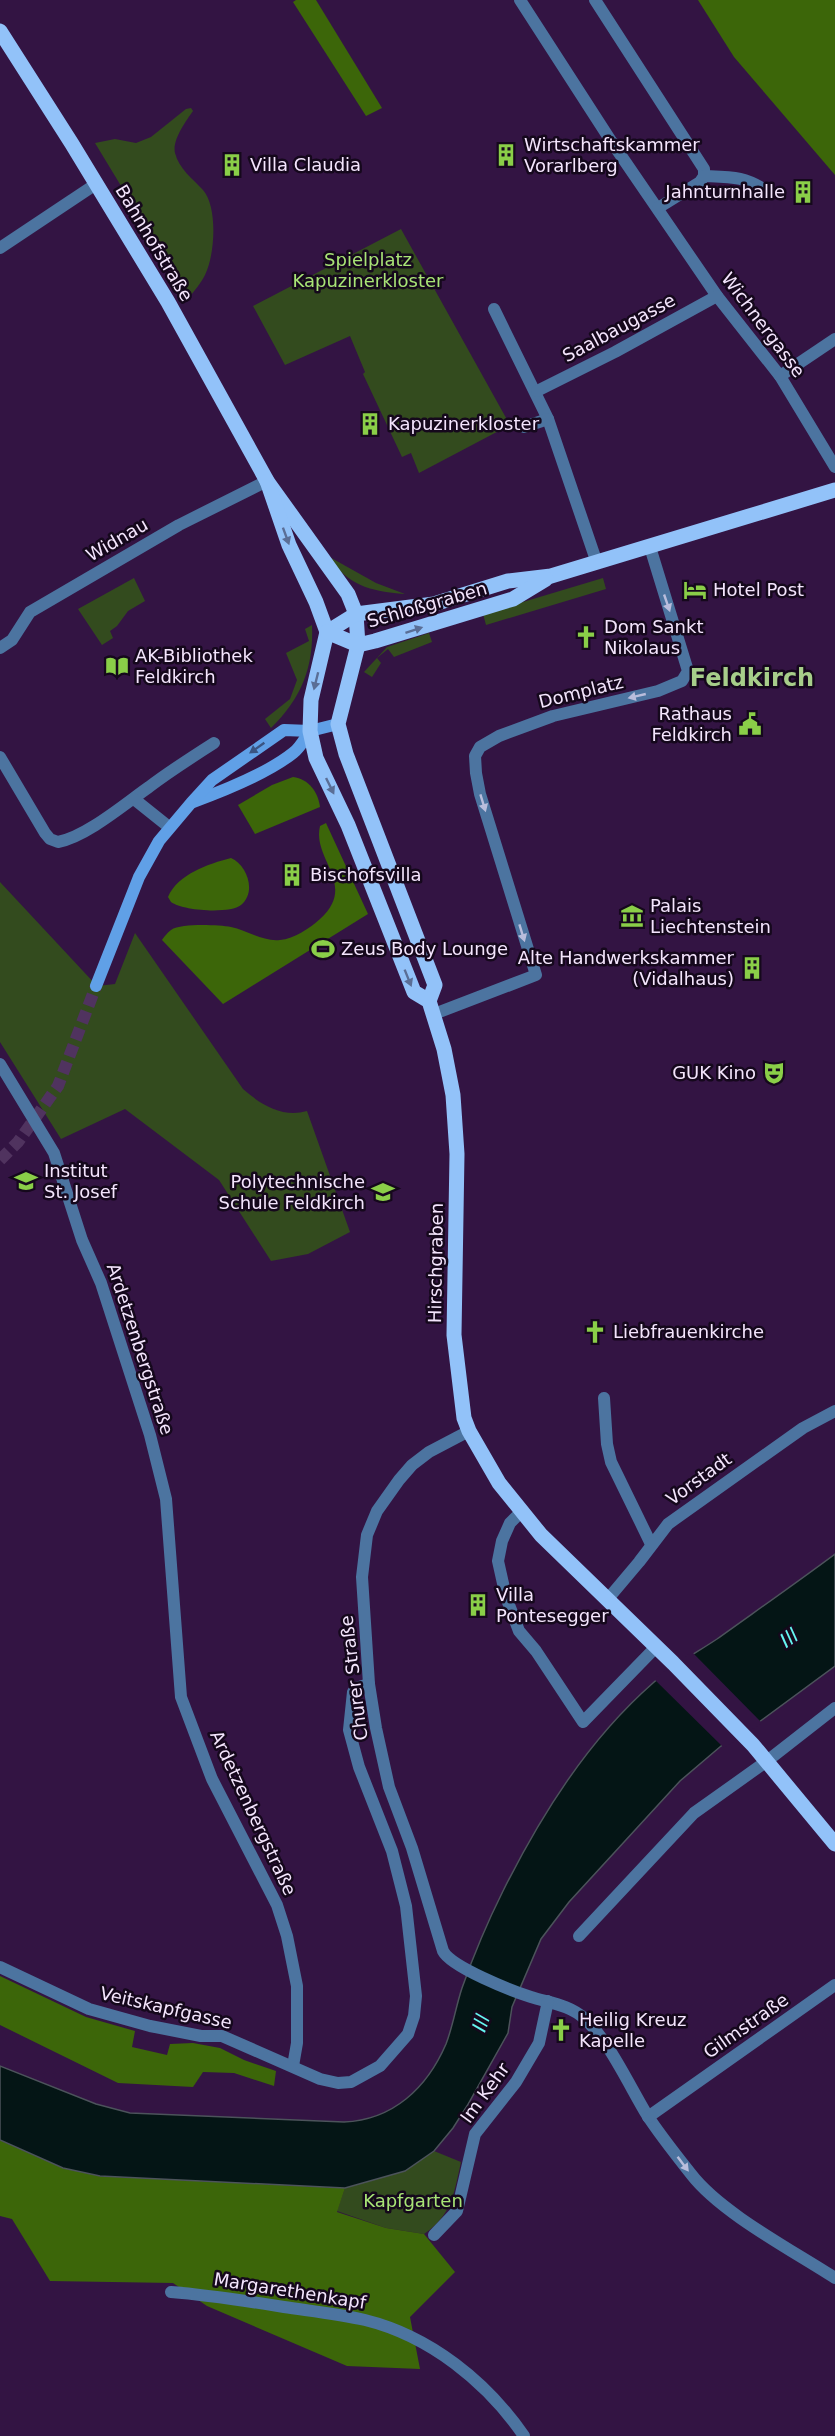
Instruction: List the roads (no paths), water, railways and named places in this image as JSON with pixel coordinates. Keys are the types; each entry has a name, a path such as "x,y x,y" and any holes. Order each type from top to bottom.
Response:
{"main road":[{"name":"Bahnhofstraße","path":"0,31 168,302 267,481 348,594 356,614"},
{"name":"Bahnhofstraße","path":"267,481 289,545 316,602 327,632"},
{"name":"Schloßgraben","path":"327,632 356,614 434,604 508,581 551,576 835,490"},
{"name":"Schloßgraben","path":"327,632 358,645 399,635 513,599 551,576"},
{"name":"Hirschgraben","path":"356,614 358,645 338,724 346,754 435,985 431,1008 453,1095 457,1154 454,1335 464,1418 469,1431 492,1473 541,1535 673,1663 750,1742 835,1844"},
{"path":"327,632 311,700 310,732 316,758 348,825 414,992 431,1008"},
{"path":"96,986 138,876 169,827 190,803 212,780 284,730 310,732 338,724"},
{"path":"190,803 217,793 275,765 294,753 310,732"}],"street":[{"name":"Wichnergasse","path":"520,0 611,141 717,296 780,376 835,467"},
{"path":"595,0 702,162 704,176 700,182 658,208"},
{"path":"704,176 753,181 768,192"},
{"path":"0,248 96,184"},
{"name":"Saalbaugasse","path":"537,391 615,352 717,296"},
{"path":"494,309 549,419 597,563"},
{"path":"780,376 835,339"},
{"path":"524,427 549,419"},
{"name":"Widnau","path":"0,648 12,640 30,612 179,525 267,481"},
{"name":"Domplatz","path":"431,1008 536,975 476,773 475,756 480,747 499,736 553,716 658,691 682,681 688,671 650,547"},
{"path":"0,758 50,839 63,841 79,834 134,799 167,773 214,743"},
{"path":"134,799 169,827"},
{"name":"Ardetzenbergstraße","path":"0,1064 54,1153 82,1240 101,1282 150,1435 166,1499 181,1696 212,1779 271,1894 287,1936 297,1986 297,2043 293,2066"},
{"path":"604,1398 610,1462 651,1544"},
{"name":"Vorstadt","path":"606,1600 668,1524 803,1428 835,1411"},
{"name":"Churer Straße","path":"469,1431 429,1452 412,1465 380,1506 367,1535 362,1577 369,1684 389,1787 412,1848 439,1941 446,1957 458,1966 522,1994 548,2001"},
{"path":"521,1512 510,1523 502,1541 498,1561 506,1597 519,1631 536,1651 583,1722 656,1647"},
{"path":"293,2066 320,2079 338,2083 351,2082 380,2066 395,2051 408,2034 414,2016 416,1996 406,1906 392,1851 359,1767 349,1730 353,1692 356,1688 369,1684"},
{"path":"579,1936 694,1813 767,1761 835,1708"},
{"name":"Veitskapfgasse","path":"0,1967 89,2009 150,2026 201,2036 222,2036 293,2066"},
{"name":"Gilmstraße","path":"648,2117 835,1985"},
{"path":"548,2001 566,2007 584,2018 591,2026 622,2071 648,2117 693,2176 730,2210 835,2278"},
{"name":"Im Kehr","path":"434,2235 457,2211 476,2134 516,2082 539,2043 548,2001"},
{"name":"Margarethenkapf","path":"171,2292 204,2294 365,2320 401,2332 461,2367 493,2396 524,2436"}],"water":[{"name":"Ill","path":"835,1554 835,1666 755,1725 721,1746 680,1781 569,1902 541,1939 512,2007 508,2033 467,2106 434,2151 405,2171 345,2188 100,2176 63,2168 0,2140 0,2066 96,2104 130,2113 344,2122 378,2115 406,2099 429,2074 446,2044 462,1988 476,1951 497,1903 533,1834 587,1754 629,1705 660,1677"}],"tunnel":[{"path":"0,1160 18,1142 58,1086 96,986"}],"place":[{"name":"Wirtschaftskammer Vorarlberg","path":"506,155"},
{"name":"Villa Claudia","path":"232,165"},
{"name":"Jahnturnhalle","path":"803,192"},
{"name":"Kapuzinerkloster","path":"370,424"},
{"name":"Hotel Post","path":"695,590"},
{"name":"Dom Sankt Nikolaus","path":"586,637"},
{"name":"AK-Bibliothek Feldkirch","path":"117,666"},
{"name":"Rathaus Feldkirch","path":"750,724"},
{"name":"Bischofsvilla","path":"292,875"},
{"name":"Palais Liechtenstein","path":"632,916"},
{"name":"Zeus Body Lounge","path":"323,949"},
{"name":"Alte Handwerkskammer (Vidalhaus)","path":"752,968"},
{"name":"GUK Kino","path":"774,1073"},
{"name":"Institut St. Josef","path":"26,1181"},
{"name":"Polytechnische Schule Feldkirch","path":"383,1192"},
{"name":"Liebfrauenkirche","path":"595,1332"},
{"name":"Villa Pontesegger","path":"478,1605"},
{"name":"Heilig Kreuz Kapelle","path":"561,2030"}],"district":[{"name":"Feldkirch","path":"752,678"}],"park label":[{"name":"Spielplatz Kapuzinerkloster","path":"368,270"},
{"name":"Kapfgarten","path":"413,2201"}]}
